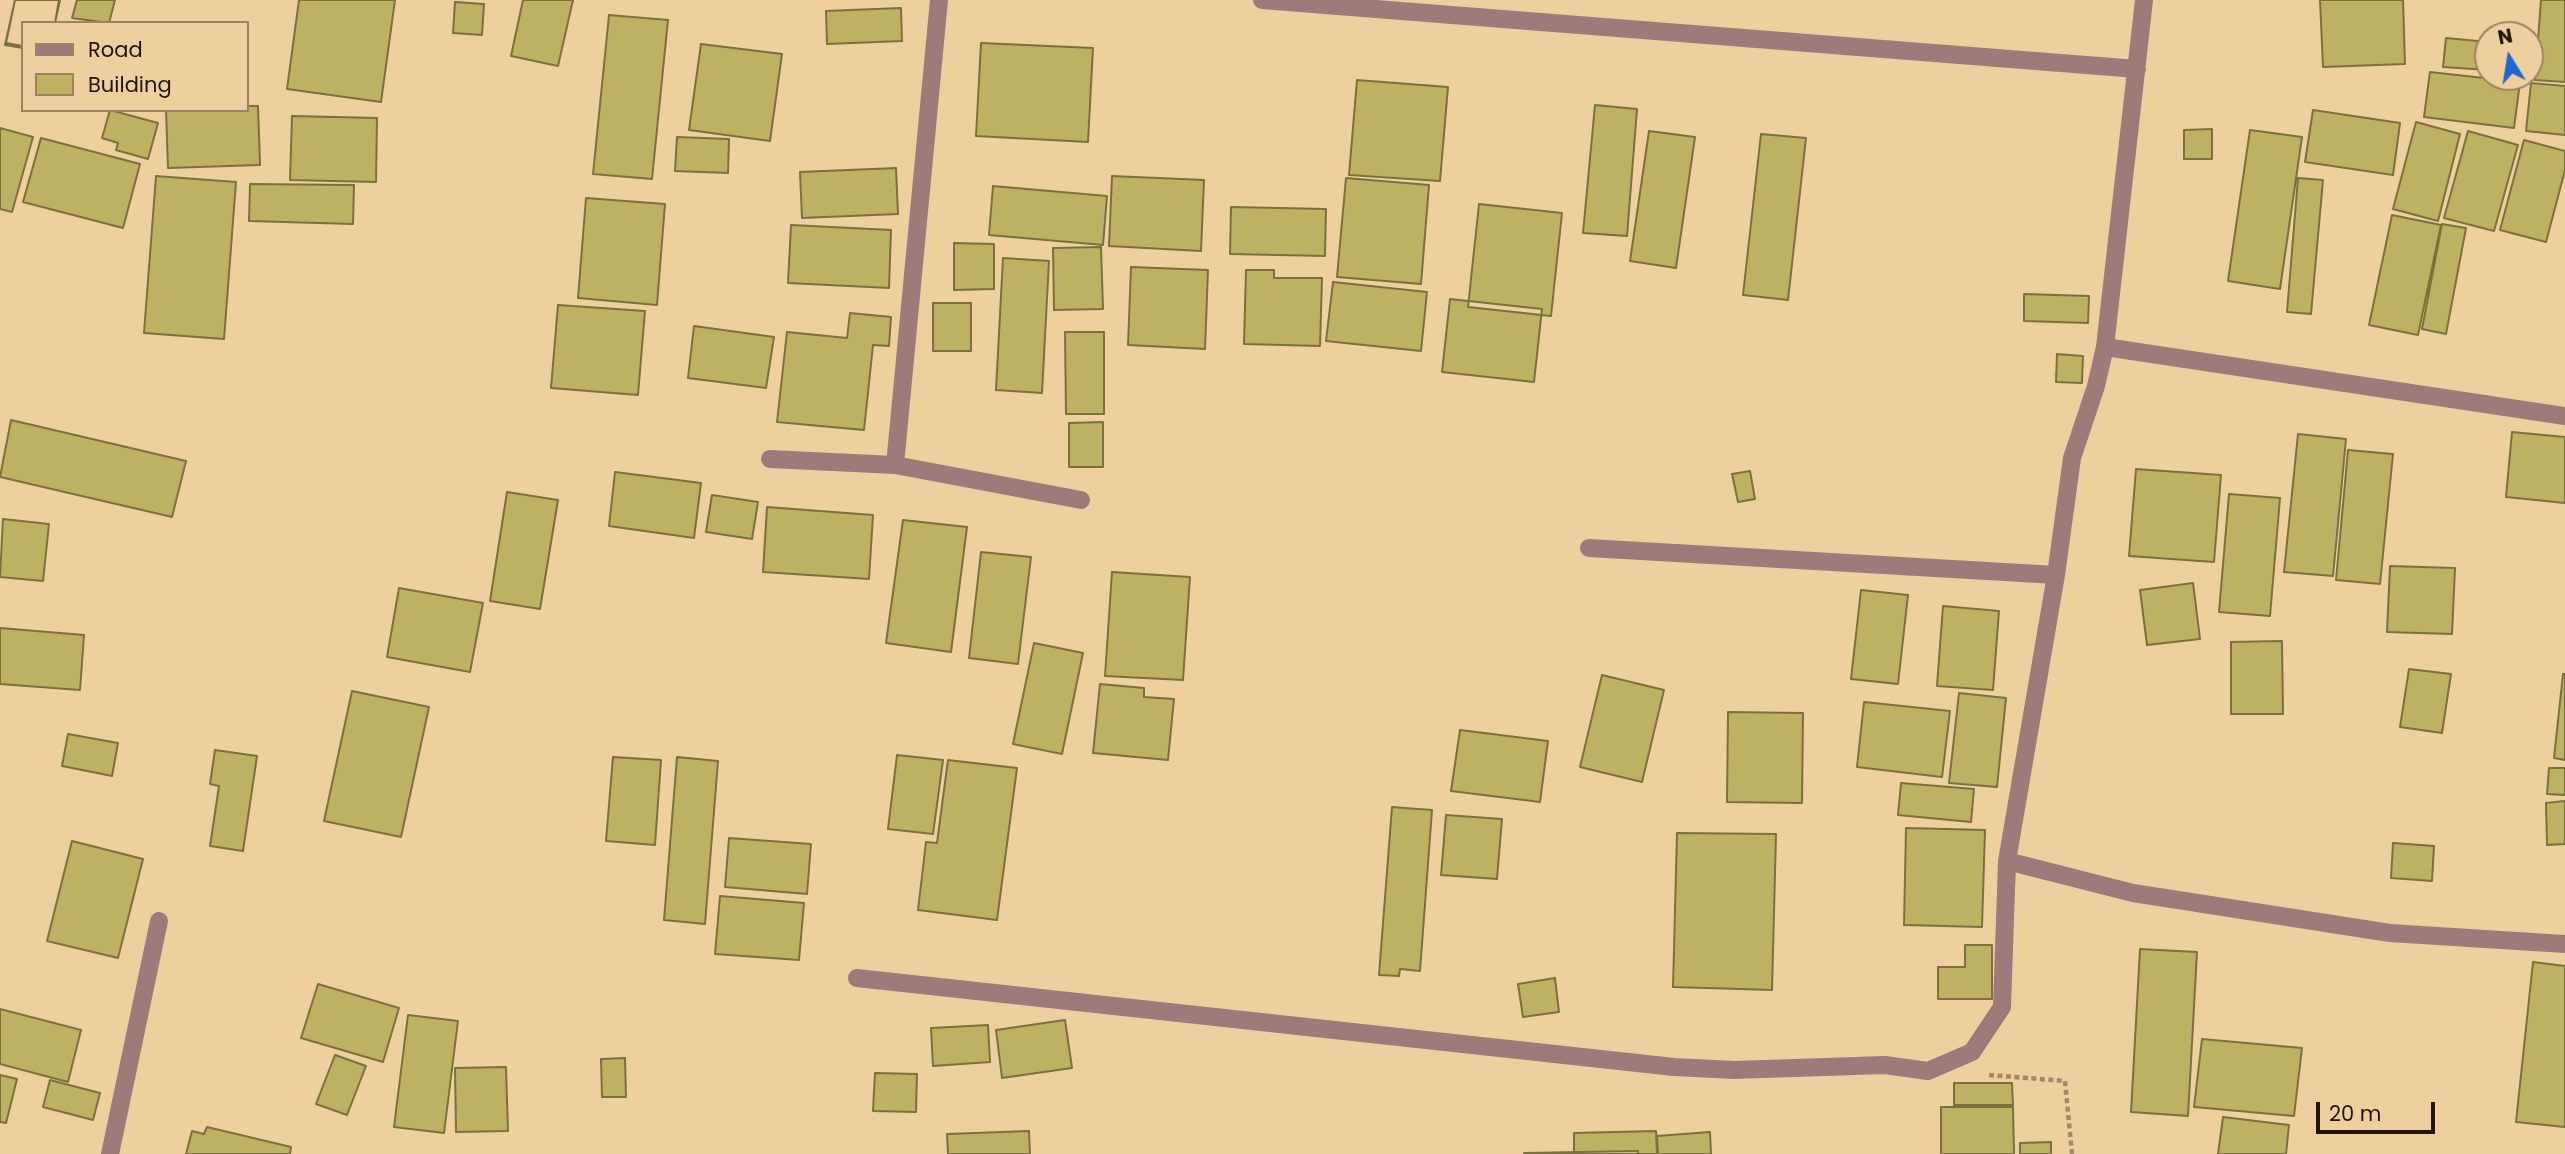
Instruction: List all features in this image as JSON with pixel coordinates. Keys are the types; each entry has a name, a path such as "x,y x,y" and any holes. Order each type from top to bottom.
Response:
{"street":[{"path":"894,465 939,0"},
{"path":"1262,0 2137,69"},
{"path":"857,978 1674,1067 1734,1070 1885,1065 1927,1070 1972,1052 2002,1007 2007,861 2056,575 2072,458 2096,386 2105,347 2144,0"},
{"path":"2105,347 2565,416"},
{"path":"770,459 894,465 1081,500"},
{"path":"1590,548 2056,575"},
{"path":"2007,861 2133,893 2390,933 2565,944"},
{"path":"110,1154 159,921"}],"path":[{"path":"1982,1075 2065,1081 2072,1154"}],"building":[{"path":"15,0 60,0 55,21 21,21 21,46 6,43"},
{"path":"15,0 59,0 55,21 21,21 21,48 5,45"},
{"path":"77,0 115,0 110,21 72,18"},
{"path":"299,0 395,0 381,102 287,89"},
{"path":"523,0 573,0 558,66 511,56"},
{"path":"2320,0 2403,0 2405,64 2323,67"},
{"path":"2541,0 2565,0 2565,82 2544,81 2544,21 2539,21"},
{"path":"455,2 484,4 482,35 453,33"},
{"path":"901,8 902,41 827,44 826,11"},
{"path":"609,15 668,20 652,179 593,174"},
{"path":"2446,38 2474,41 2474,69 2443,67"},
{"path":"981,43 1093,48 1088,142 976,136"},
{"path":"701,44 782,54 770,141 689,130"},
{"path":"2430,72 2474,77 2474,91 2519,91 2514,128 2424,117"},
{"path":"1357,80 1448,87 1440,181 1349,175"},
{"path":"2544,84 2565,86 2565,135 2526,131 2530,91 2544,91"},
{"path":"1595,105 1637,109 1627,236 1583,233"},
{"path":"248,106 258,106 260,165 168,168 166,112 248,112"},
{"path":"2313,110 2400,123 2393,175 2305,162"},
{"path":"109,112 158,123 148,159 116,150 118,143 102,138"},
{"path":"292,116 377,118 376,182 290,180"},
{"path":"2416,122 2460,134 2438,221 2393,209"},
{"path":"0,128 33,137 12,212 0,209"},
{"path":"2212,129 2212,159 2184,159 2184,130"},
{"path":"2250,130 2302,137 2280,289 2228,281"},
{"path":"1649,131 1695,137 1676,268 1630,261"},
{"path":"2468,131 2518,145 2494,231 2444,218"},
{"path":"1761,134 1806,138 1788,300 1743,295"},
{"path":"677,137 729,139 728,173 675,171"},
{"path":"41,138 140,164 123,228 23,202"},
{"path":"2524,140 2565,151 2565,170 2546,242 2500,230"},
{"path":"896,168 898,214 802,218 800,172"},
{"path":"156,176 236,182 224,339 144,333"},
{"path":"1112,176 1204,180 1201,251 1109,246"},
{"path":"1346,178 1429,185 1421,284 1337,277"},
{"path":"2298,178 2323,180 2311,314 2287,312"},
{"path":"250,184 354,185 353,224 249,221"},
{"path":"993,186 1107,196 1103,245 989,235"},
{"path":"586,198 665,204 657,305 578,298"},
{"path":"1479,204 1562,213 1551,316 1468,307"},
{"path":"1231,207 1326,209 1325,256 1230,254"},
{"path":"2392,215 2441,225 2418,335 2369,325"},
{"path":"2442,224 2466,228 2446,334 2422,329"},
{"path":"791,225 891,230 889,288 788,283"},
{"path":"954,243 994,244 994,289 954,290"},
{"path":"1101,247 1103,309 1054,310 1053,248"},
{"path":"1003,258 1049,261 1042,393 996,390"},
{"path":"1131,267 1208,270 1205,349 1128,345"},
{"path":"1246,270 1274,270 1274,278 1322,278 1320,346 1244,344"},
{"path":"1333,282 1427,292 1421,351 1326,341"},
{"path":"2024,294 2089,296 2088,323 2024,321"},
{"path":"1450,299 1542,309 1534,382 1442,372"},
{"path":"933,303 971,303 971,351 933,351"},
{"path":"558,305 645,311 638,395 551,388"},
{"path":"850,313 891,317 889,346 873,345 864,430 777,422 787,332 847,338"},
{"path":"694,326 774,337 766,388 688,378"},
{"path":"1065,332 1104,332 1104,414 1066,414"},
{"path":"2057,354 2083,356 2082,383 2056,382"},
{"path":"11,420 186,461 172,517 0,477"},
{"path":"1103,422 1103,467 1069,467 1069,423"},
{"path":"2512,432 2565,437 2565,503 2506,497"},
{"path":"2298,434 2346,439 2333,576 2284,572"},
{"path":"2348,450 2393,454 2380,584 2336,580"},
{"path":"2136,469 2221,475 2214,562 2129,556"},
{"path":"1750,471 1755,499 1738,502 1732,474"},
{"path":"615,472 701,483 694,538 609,526"},
{"path":"507,492 558,500 540,609 490,601"},
{"path":"2229,494 2280,498 2270,616 2219,612"},
{"path":"712,495 758,502 752,539 706,532"},
{"path":"767,507 873,515 869,579 763,572"},
{"path":"3,519 49,524 43,581 0,577"},
{"path":"903,520 967,527 951,652 886,643"},
{"path":"981,552 1031,557 1018,664 969,658"},
{"path":"2390,566 2455,568 2452,634 2387,632"},
{"path":"1112,572 1190,577 1183,680 1105,676"},
{"path":"2193,583 2200,639 2147,645 2140,590"},
{"path":"399,588 483,603 470,672 387,657"},
{"path":"1861,590 1908,595 1898,684 1851,679"},
{"path":"1943,606 1999,611 1993,690 1937,686"},
{"path":"0,628 84,635 80,690 0,684"},
{"path":"2282,641 2283,714 2231,714 2231,642"},
{"path":"1034,643 1083,653 1062,754 1013,744"},
{"path":"2409,669 2451,674 2442,733 2400,727"},
{"path":"2565,674 2565,760 2554,758"},
{"path":"1602,675 1664,690 1642,782 1580,767"},
{"path":"1100,684 1144,688 1144,697 1174,699 1168,760 1093,753"},
{"path":"352,691 429,707 401,837 324,821"},
{"path":"1959,693 2006,698 1997,787 1949,783"},
{"path":"1864,702 1950,711 1942,777 1857,767"},
{"path":"1728,712 1803,713 1802,803 1727,802"},
{"path":"1460,730 1548,741 1540,802 1451,791"},
{"path":"68,734 118,743 112,776 62,766"},
{"path":"215,750 257,756 243,851 210,846 219,786 210,784"},
{"path":"897,755 943,760 933,834 888,829"},
{"path":"613,757 661,760 655,845 606,841"},
{"path":"677,757 718,761 705,924 664,920"},
{"path":"948,760 1017,768 997,920 918,910 926,842 937,843"},
{"path":"2549,768 2565,768 2565,795 2547,794"},
{"path":"1901,783 1974,789 1971,822 1898,815"},
{"path":"2565,801 2565,844 2547,845 2546,803"},
{"path":"1392,807 1432,810 1420,971 1400,969 1399,976 1379,975"},
{"path":"1446,815 1502,819 1497,879 1441,875"},
{"path":"1906,828 1985,830 1982,927 1904,925"},
{"path":"1677,833 1776,834 1772,990 1673,987"},
{"path":"729,838 811,844 807,894 725,887"},
{"path":"72,841 143,859 118,958 47,941"},
{"path":"2393,843 2434,846 2432,881 2391,878"},
{"path":"720,896 804,903 799,960 715,954"},
{"path":"1965,945 1992,945 1992,999 1938,999 1938,967 1965,967"},
{"path":"2140,949 2197,952 2188,1116 2131,1112"},
{"path":"2533,962 2565,966 2565,1127 2516,1122"},
{"path":"1555,978 1559,1012 1523,1017 1518,984"},
{"path":"318,984 399,1008 383,1062 301,1038"},
{"path":"0,1009 81,1030 68,1082 0,1064"},
{"path":"408,1015 458,1021 444,1133 394,1127"},
{"path":"1065,1020 1072,1068 1002,1078 996,1030"},
{"path":"988,1025 990,1062 933,1066 931,1028"},
{"path":"2202,1039 2302,1048 2294,1116 2194,1107"},
{"path":"335,1055 366,1066 347,1115 316,1104"},
{"path":"625,1058 626,1097 602,1097 601,1059"},
{"path":"506,1067 508,1131 456,1132 455,1068"},
{"path":"875,1073 917,1074 916,1112 873,1111"},
{"path":"0,1075 17,1079 6,1123 0,1122"},
{"path":"50,1080 100,1093 93,1120 43,1107"},
{"path":"1954,1083 2012,1083 2013,1105 1954,1105"},
{"path":"1941,1107 2013,1107 2014,1154 1941,1154"},
{"path":"2223,1117 2289,1125 2286,1154 2218,1154"},
{"path":"207,1127 291,1147 290,1154 186,1154 192,1131 204,1134"},
{"path":"1029,1131 1030,1154 948,1154 947,1134"},
{"path":"1656,1131 1657,1154 1574,1154 1574,1133"},
{"path":"1710,1132 1711,1154 1658,1154 1657,1136"},
{"path":"2051,1142 2051,1154 2020,1154 2020,1143"},
{"path":"1638,1151 1638,1154 1524,1153"}]}
